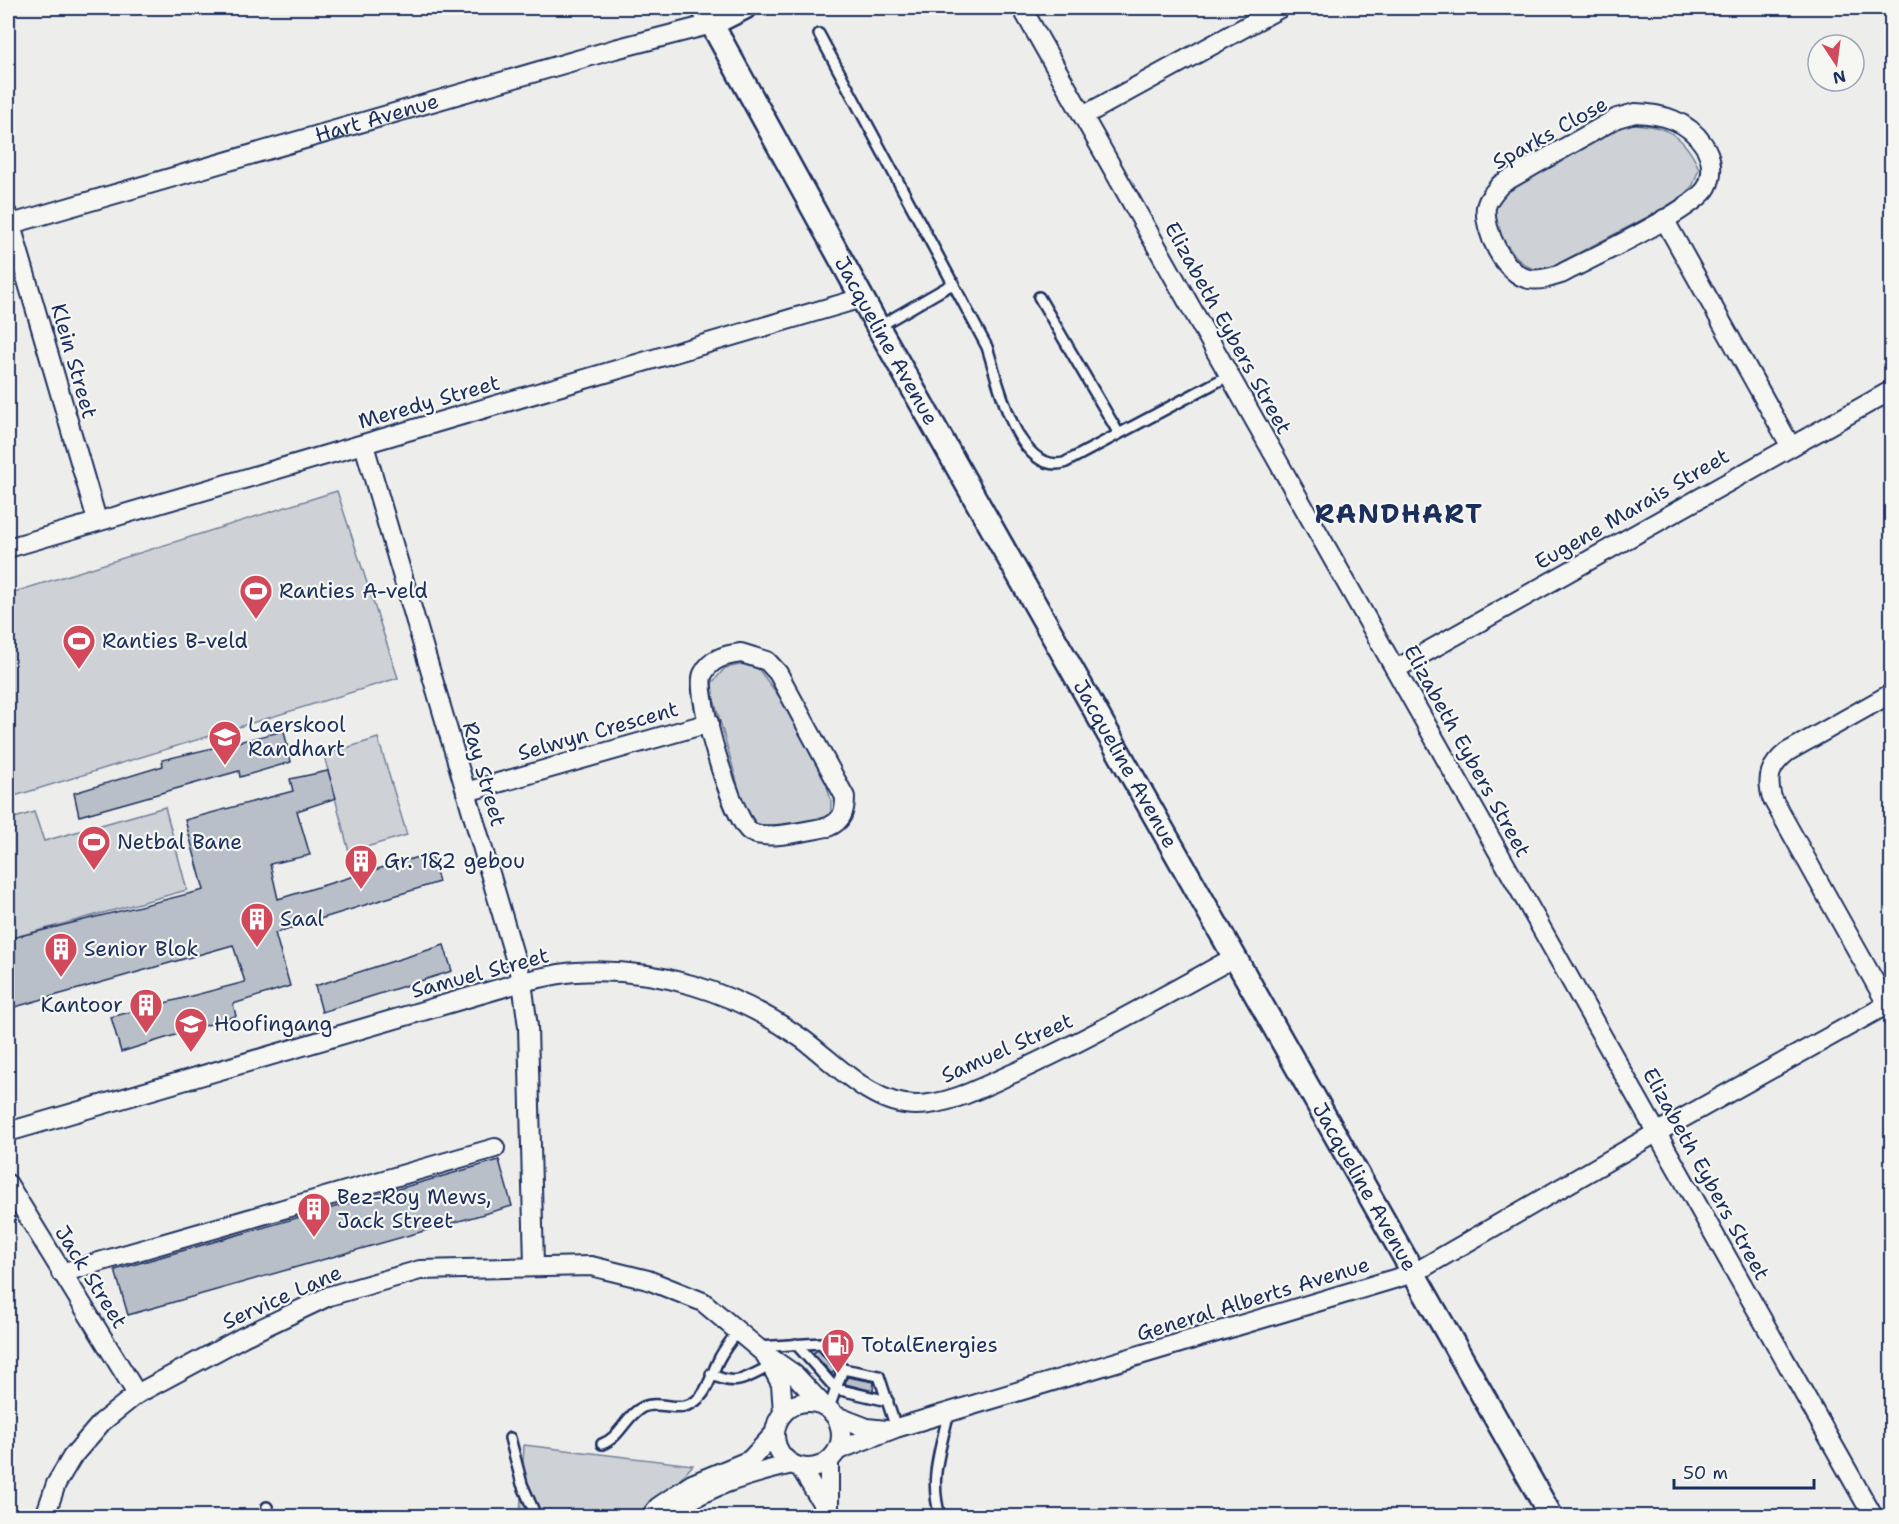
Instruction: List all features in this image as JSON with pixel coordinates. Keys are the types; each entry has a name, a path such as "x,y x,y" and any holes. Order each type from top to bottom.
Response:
{"street":[{"name":"Hart Avenue","path":"9,221 615,49 708,16 744,8"},
{"name":"Elizabeth Eybers Street","path":"1022,8 1873,1516"},
{"path":"1083,116 1280,8"},
{"name":"Jacqueline Avenue","path":"708,16 878,327 1551,1516"},
{"name":"Sparks Close","path":"1635,113 1657,114 1674,119 1703,142 1711,161 1711,175 1707,188 1698,199 1664,219 1561,273 1544,279 1528,279 1515,273 1504,259 1487,226 1485,215 1487,204 1501,184 1617,118 1635,113"},
{"path":"1664,219 1790,445"},
{"name":"Klein Street","path":"9,221 97,520"},
{"name":"Meredy Street","path":"8,548 97,520 364,445 862,298"},
{"name":"Eugene Marais Street","path":"1395,669 1790,445 1892,390"},
{"name":"Ray Street","path":"364,445 522,982 528,1027 534,1265"},
{"name":"Selwyn Crescent","path":"741,653 767,661 786,685 840,786 845,797 842,817 828,827 780,834 753,833 737,817 709,723 701,685 702,675 708,666 726,655 741,653"},
{"path":"1889,1003 1772,798 1768,786 1773,763 1786,752 1892,693"},
{"name":"Selwyn Crescent","path":"466,792 709,723"},
{"name":"Samuel Street","path":"8,1132 522,982 574,972 660,975 706,988 747,1006 800,1037 880,1098 916,1105 937,1103 959,1096 1079,1043 1235,957"},
{"name":"General Alberts Avenue","path":"833,1455 892,1429 1414,1274 1656,1133 1889,1003"},
{"path":"61,1273 495,1148"},
{"name":"Jack Street","path":"8,1184 137,1394"},
{"name":"Service Lane","path":"45,1516 57,1484 72,1457 102,1422 137,1394 243,1337 329,1296 420,1270 534,1265 591,1266 648,1280 694,1296 764,1356 794,1374 829,1410"},
{"path":"651,1516 658,1507 692,1484 750,1460 774,1434 783,1412 783,1394 764,1356"},
{"path":"783,1412 802,1402 829,1410 867,1428 892,1429"},
{"path":"829,1410 841,1438 833,1455 830,1515"},
{"path":"774,1434 779,1452 796,1466 830,1515"},
{"path":"670,1516 691,1500 742,1478 796,1466 815,1467 833,1455"}],"lane":[{"path":"819,34 987,347 1006,412 1034,455 1042,463 1052,465 1064,463 1228,376"},
{"path":"878,327 954,283"},
{"path":"1039,297 1119,434"},
{"path":"602,1444 609,1441 633,1414 643,1407 683,1407 696,1401 706,1391 711,1374 737,1332"},
{"path":"711,1374 726,1382 735,1382 764,1356 796,1344 821,1342 843,1369 880,1377 888,1401 892,1429"},
{"path":"796,1344 836,1389 888,1401"},
{"path":"829,1410 843,1369"},
{"path":"939,1516 933,1496 934,1475 948,1414"},
{"path":"510,1438 522,1484 536,1516"}],"shaded area":[{"path":"1630,124 1664,130 1680,140 1687,148 1699,169 1693,185 1682,199 1546,270 1534,269 1520,261 1502,239 1492,217 1493,206 1500,197 1513,186 1567,154 1613,130"},
{"name":"Ranties A-veld","path":"337,491 398,678 8,798 8,594"},
{"path":"745,664 756,666 779,696 825,779 831,801 831,814 825,821 762,828 751,821 742,800 713,696 712,683 725,668"},
{"path":"378,738 407,835 349,852 324,755"},
{"name":"Netbal Bane","path":"165,807 187,890 8,939 8,820 34,812 44,841"},
{"path":"524,1445 693,1465 647,1516 514,1516 520,1514"}],"building":[{"path":"284,731 291,762 240,777 239,771 79,816 74,793 163,766 162,760"},
{"path":"328,771 336,798 297,811 310,855 270,864 278,899 431,853 439,882 275,933 290,986 233,1004 236,1016 121,1052 111,1017 245,982 233,945 8,1009 8,939 204,890 185,820 293,791 290,779"},
{"path":"444,945 452,971 322,1012 315,986"},
{"name":"Bez-Roy Mews, Jack Street","path":"499,1160 512,1206 128,1315 115,1270"},
{"path":"818,1350 835,1370 832,1374 813,1353"},
{"path":"847,1377 874,1382 873,1391 845,1384"}],"place":[{"name":"Ranties A-veld","path":"256,620"},
{"name":"Ranties B-veld","path":"79,670"},
{"name":"Laerskool Randhart","path":"225,766"},
{"name":"Netbal Bane","path":"94,871"},
{"name":"Gr. 1&2 gebou","path":"361,890"},
{"name":"Saal","path":"257,948"},
{"name":"Senior Blok","path":"61,978"},
{"name":"Kantoor","path":"146,1034"},
{"name":"Hoofingang","path":"191,1053"},
{"name":"Bez-Roy Mews, Jack Street","path":"314,1238"},
{"name":"TotalEnergies","path":"838,1374"}],"district":[{"name":"RANDHART","path":"1399,513"}]}
